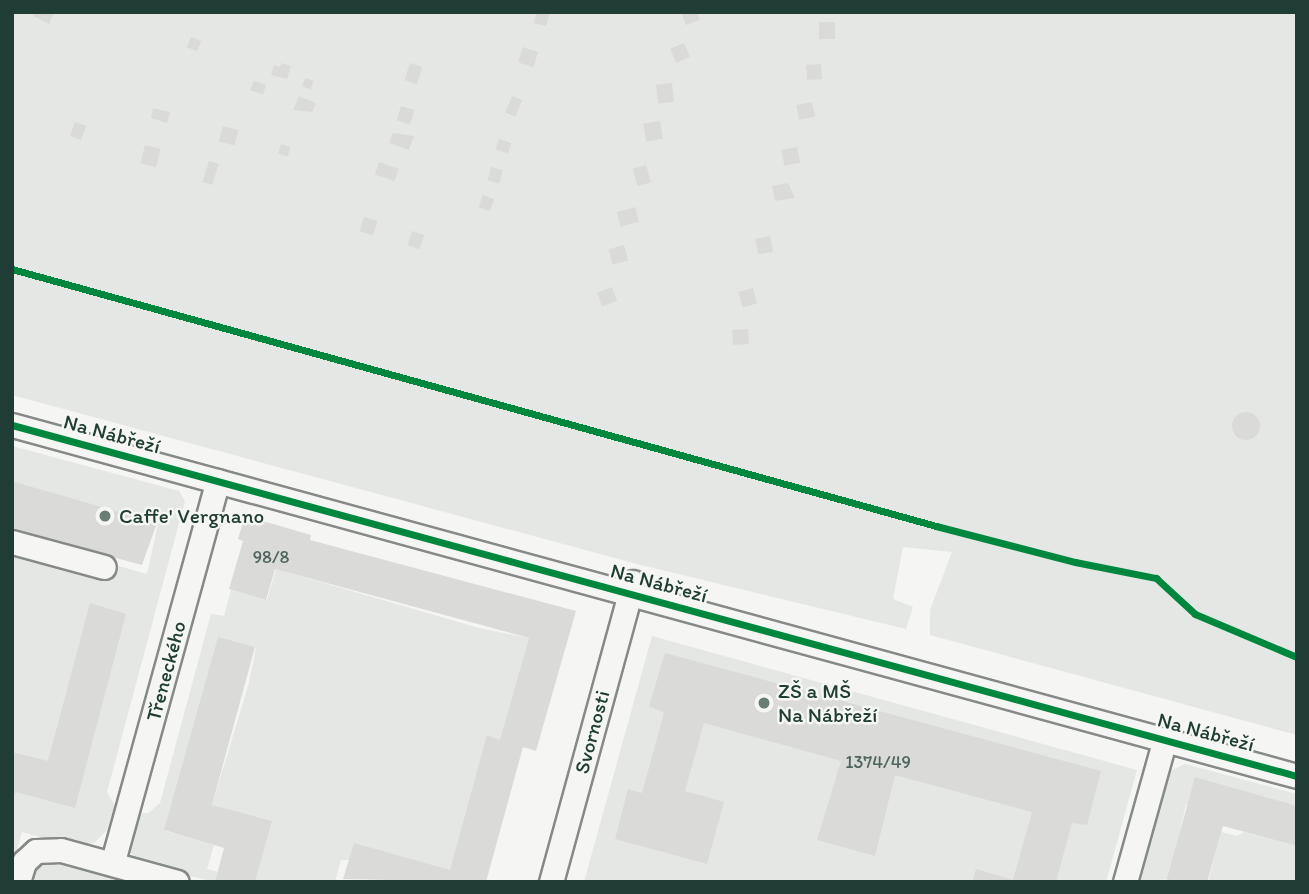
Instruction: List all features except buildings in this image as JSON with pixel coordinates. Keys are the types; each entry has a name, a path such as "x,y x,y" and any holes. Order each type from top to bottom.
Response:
{"street":[{"name":"Na Nábřeží","path":"12,425 631,587 1297,776"},
{"name":"Třeneckého","path":"113,861 218,481"},
{"path":"12,542 104,567"},
{"name":"Svornosti","path":"551,882 631,587"},
{"path":"1125,882 1165,739"},
{"path":"18,882 24,862 36,851 61,850 113,861 177,882"}],"shaded area":[{"path":"12,12 1297,12 1297,735 930,635 930,610 952,552 903,547 893,599 913,607 906,629 637,564 12,395"},
{"path":"12,446 179,491 185,501 107,792 115,806 107,830 94,843 75,847 22,832 12,868 12,550 43,539 115,558 115,565 147,574 158,524 12,481"},
{"path":"276,569 479,628 529,638 502,741 451,871 355,844 350,860 341,860 335,882 255,882 271,822 212,805 249,683 256,648 219,638 166,831 214,845 207,869 218,872 215,882 148,866 130,853 127,843 137,814 148,813 160,803 211,614 224,616 231,590 267,600"},
{"name":"ZŠ a MŠ Na Nábřeží","path":"652,636 1137,770 1106,882 584,882"},
{"path":"1185,764 1297,794 1297,805 1186,804 1169,879 1138,882 1168,772"},
{"path":"1221,832 1237,836 1244,832 1297,846 1297,882 1208,882"},
{"path":"857,855 949,882 849,882"},
{"path":"47,859 56,859 141,882 25,882 34,865"}],"cycle path":[{"path":"12,269 936,526 1075,562 1156,578 1195,614 1297,657"},
{"path":"12,425 1297,776"}],"place":[{"name":"Caffe' Vergnano","path":"105,516"},
{"name":"ZŠ a MŠ Na Nábřeží","path":"764,703"}]}
